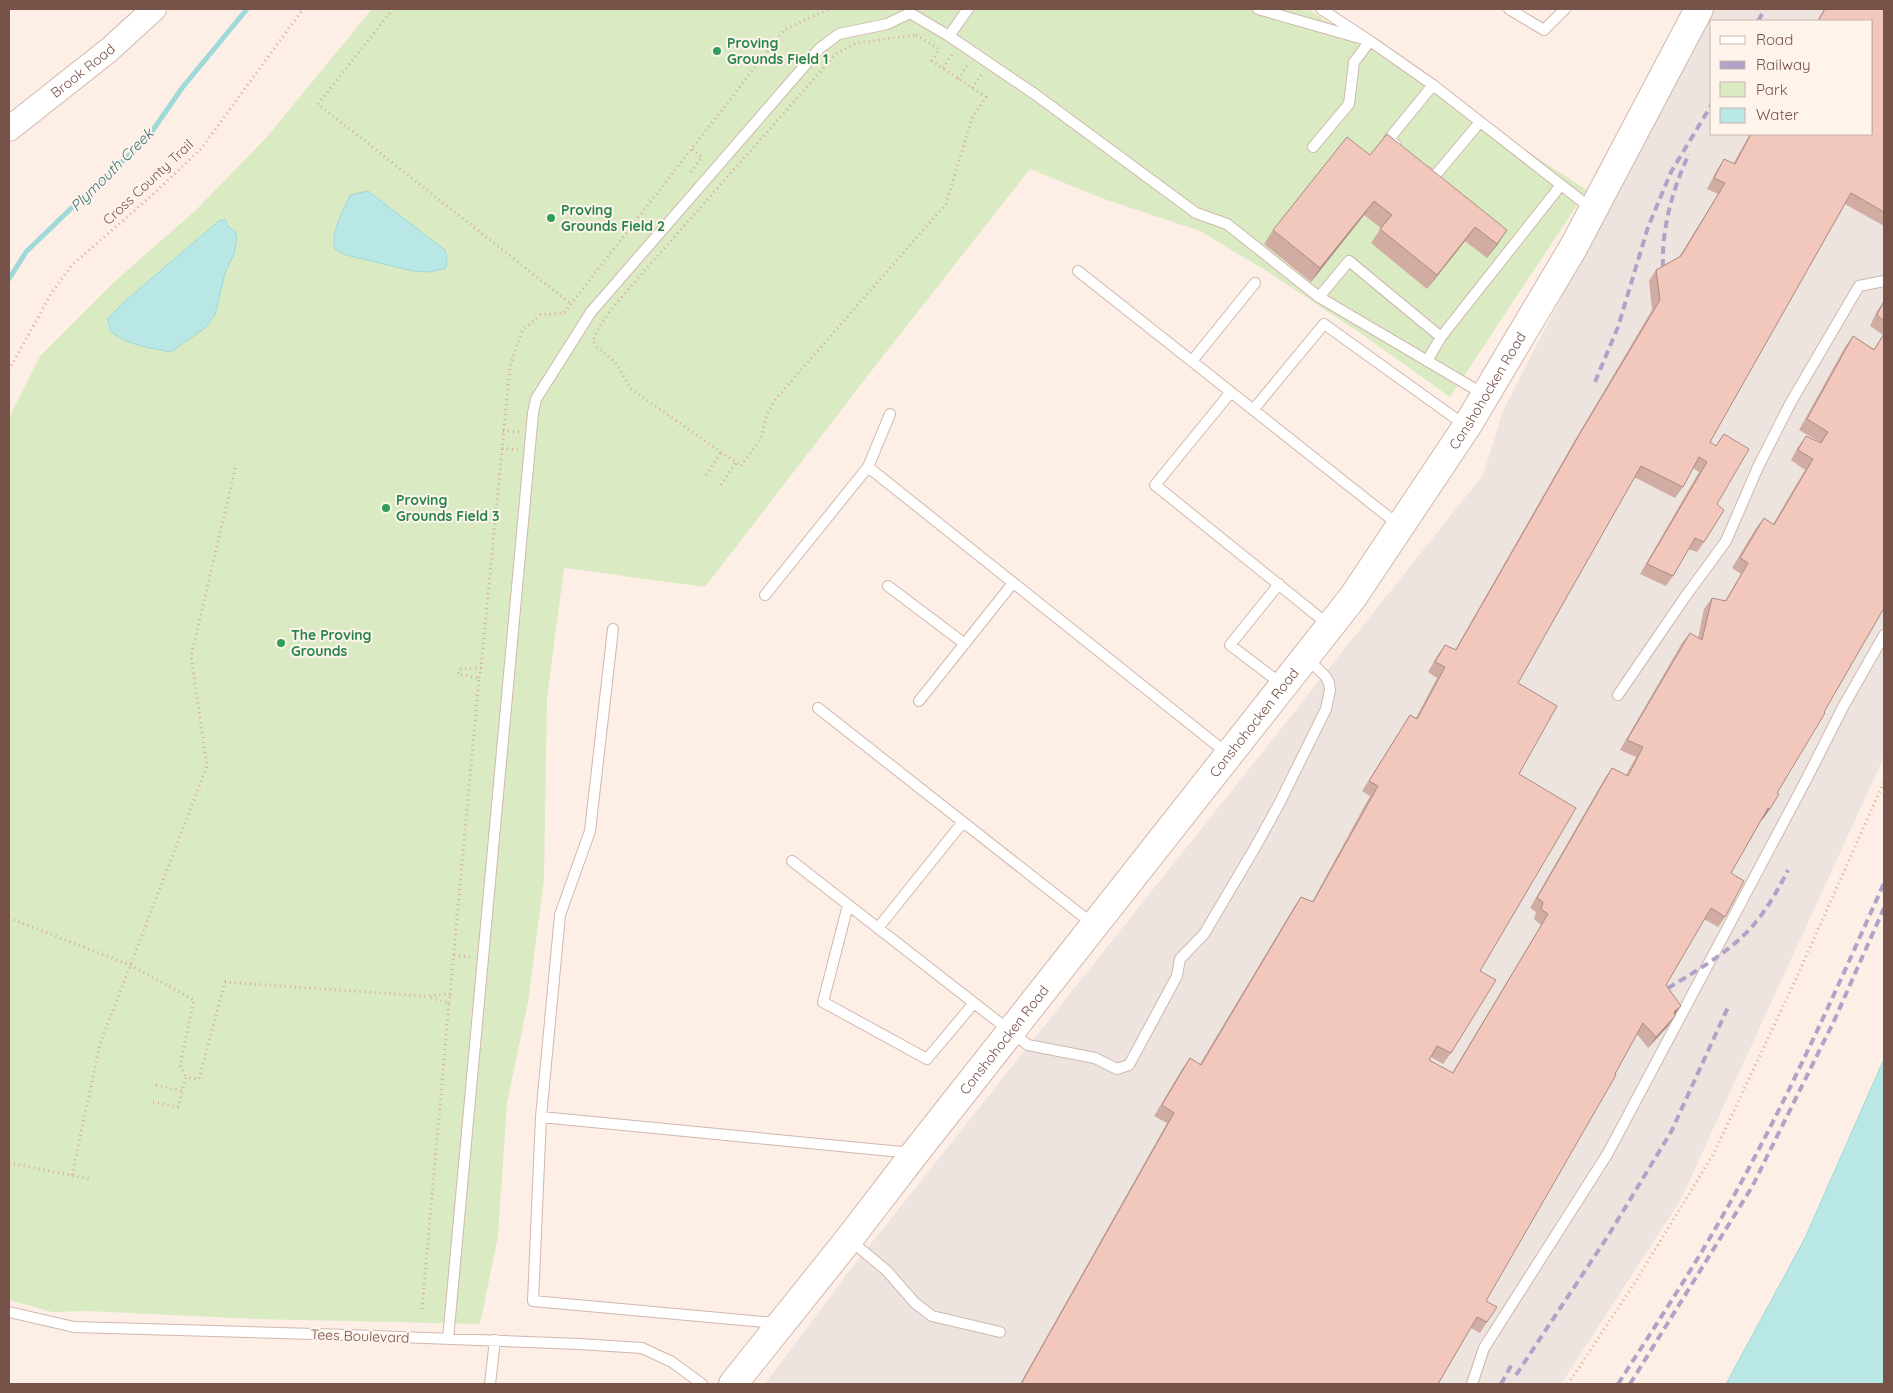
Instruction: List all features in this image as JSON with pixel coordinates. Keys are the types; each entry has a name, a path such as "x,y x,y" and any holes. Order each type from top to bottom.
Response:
{"main road":[{"name":"Conshohocken Road","path":"733,1384 1353,597 1486,396 1573,248 1699,9"}],"street":[{"name":"Brook Road","path":"9,129 109,50 154,9"}],"lane":[{"path":"948,36 968,9"},
{"path":"1258,9 1370,41"},
{"path":"1321,9 1434,85 1593,210"},
{"path":"1508,9 1544,30 1565,9"},
{"path":"448,1339 531,434 536,399 592,312 820,48 839,34 886,24 910,11 1036,95 1196,213 1227,224 1319,297 1486,396"},
{"path":"1313,147 1349,104 1354,62 1370,41"},
{"path":"1404,152 1389,140 1434,85"},
{"path":"1419,164 1434,177 1480,122"},
{"path":"1427,361 1441,337 1561,185"},
{"path":"1319,297 1349,261 1441,337"},
{"path":"1078,271 1401,526"},
{"path":"1618,695 1726,541 1758,467 1792,402 1859,286 1884,281"},
{"path":"1192,361 1256,283"},
{"path":"1253,410 1324,324 1467,426"},
{"path":"1231,392 1155,485 1330,626"},
{"path":"765,595 868,467 890,414"},
{"path":"868,467 1229,755"},
{"path":"920,701 1013,583"},
{"path":"1279,584 1230,645 1283,686"},
{"path":"888,586 965,644"},
{"path":"613,629 590,831 560,915 541,1117 533,1301 781,1324"},
{"path":"1472,1384 1484,1348 1608,1153 1843,707 1884,634"},
{"path":"792,861 1028,1045 1095,1058 1117,1069 1128,1065 1177,976 1180,959 1204,934 1253,851 1278,806 1326,710 1330,690 1329,683 1306,657"},
{"path":"818,708 1094,926"},
{"path":"878,928 963,822"},
{"path":"848,905 823,1002 927,1059 974,1003"},
{"path":"541,1117 915,1153"},
{"path":"849,1239 887,1270 915,1303 932,1316 1000,1332"},
{"name":"Tees Boulevard","path":"9,1312 74,1327 494,1340 642,1348 672,1362 702,1384"},
{"path":"490,1384 494,1340"}],"path":[{"name":"Cross County Trail","path":"9,370 52,292 72,265 150,197 201,149 303,9"},
{"path":"393,9 318,104 571,304"},
{"path":"422,1310 479,678 510,366 522,332 540,315 564,313 784,30 829,9"},
{"path":"916,35 939,49 932,61 943,68 986,97 972,118 946,204 774,401 767,414 761,440 741,466 631,389 615,362 596,347 594,342 596,334 617,304 646,269 836,54 856,43 916,35"},
{"path":"943,68 959,44"},
{"path":"958,79 975,54"},
{"path":"972,88 989,64"},
{"path":"691,172 702,157 692,149"},
{"path":"706,475 721,452"},
{"path":"721,485 736,462"},
{"path":"72,1176 100,1044 207,766 190,656 236,465"},
{"path":"479,678 458,674 460,669 480,668"},
{"path":"1568,1384 1634,1284 1714,1153 1795,981 1884,782"},
{"path":"9,918 130,965 194,1000 180,1065 186,1077 178,1107 153,1102"},
{"path":"186,1077 199,1079 226,982 425,996 450,994"},
{"path":"425,996 449,1003"},
{"path":"156,1085 182,1091"},
{"path":"9,1163 91,1179"}],"shaded area":[{"path":"1708,9 1884,9 1884,757 1680,1201 1561,1384 765,1384 850,1270 1483,475 1503,411"}],"green space":[{"name":"The Proving Grounds","path":"372,9 1308,9 1587,190 1450,397 1357,331 1268,272 1200,231 1107,200 1030,169 705,587 564,568 547,698 544,880 528,1002 507,1103 498,1236 480,1324 255,1319 87,1311 52,1312 9,1300 9,417 41,355 114,282 196,210 266,138"}],"water":[{"path":"368,191 445,250 447,257 446,268 430,272 413,271 346,255 335,249 334,235 350,195"},
{"path":"220,220 226,220 227,226 235,231 237,238 234,254 225,273 215,315 205,328 171,352 131,343 110,331 108,318 124,302"},
{"path":"1884,1059 1884,1384 1726,1384 1805,1238"}],"building":[{"path":"1825,9 1884,9 1884,212 1851,193 1710,442 1716,446 1724,434 1749,449 1717,504 1724,510 1704,542 1695,538 1673,576 1647,564 1707,462 1699,457 1683,487 1641,466 1518,683 1557,706 1519,774 1576,808 1480,971 1496,980 1451,1053 1437,1046 1429,1060 1453,1073 1548,914 1541,909 1543,902 1537,898 1612,768 1628,776 1643,747 1627,740 1690,633 1702,640 1712,598 1726,601 1748,563 1740,558 1764,518 1774,525 1813,459 1798,450 1806,436 1821,443 1828,432 1807,419 1853,336 1874,350 1884,334 1884,608 1777,793 1779,794 1770,809 1768,808 1731,873 1744,881 1725,917 1711,908 1666,985 1681,1006 1674,1012 1675,1016 1656,1037 1643,1023 1616,1075 1486,1301 1497,1307 1487,1322 1477,1317 1438,1384 1021,1384 1174,1113 1162,1105 1190,1058 1201,1065 1301,897 1313,902 1378,786 1369,781 1410,715 1417,719 1445,667 1435,662 1445,645 1456,650 1582,430 1660,300 1656,270 1681,256 1725,183 1714,178 1724,159 1735,164 1750,135 1873,135 1873,20 1819,20"},
{"path":"1387,134 1507,230 1497,244 1475,227 1437,275 1380,229 1392,215 1374,201 1320,268 1273,230 1347,137 1370,155"},
{"path":"1884,301 1884,321 1877,315"}],"waterway":[{"name":"Plymouth Creek","path":"9,279 26,252 146,140 182,88 247,9"}],"railway":[{"path":"1759,20 1765,9"},
{"path":"1595,382 1618,327 1648,227 1671,172 1710,107"},
{"path":"1664,280 1663,248 1668,215 1677,184 1689,154"},
{"path":"1657,995 1735,944 1765,910 1788,870"},
{"path":"1618,1384 1694,1264 1741,1182 1806,1055 1884,883"},
{"path":"1630,1384 1752,1187 1834,1021 1884,908"},
{"path":"1516,1375 1608,1236 1671,1132 1729,1005"},
{"path":"1501,1384 1512,1364"}],"place":[{"name":"Proving Grounds Field 1","path":"717,51"},
{"name":"Proving Grounds Field 2","path":"551,218"},
{"name":"Proving Grounds Field 3","path":"386,508"},
{"name":"The Proving Grounds","path":"281,643"}]}
